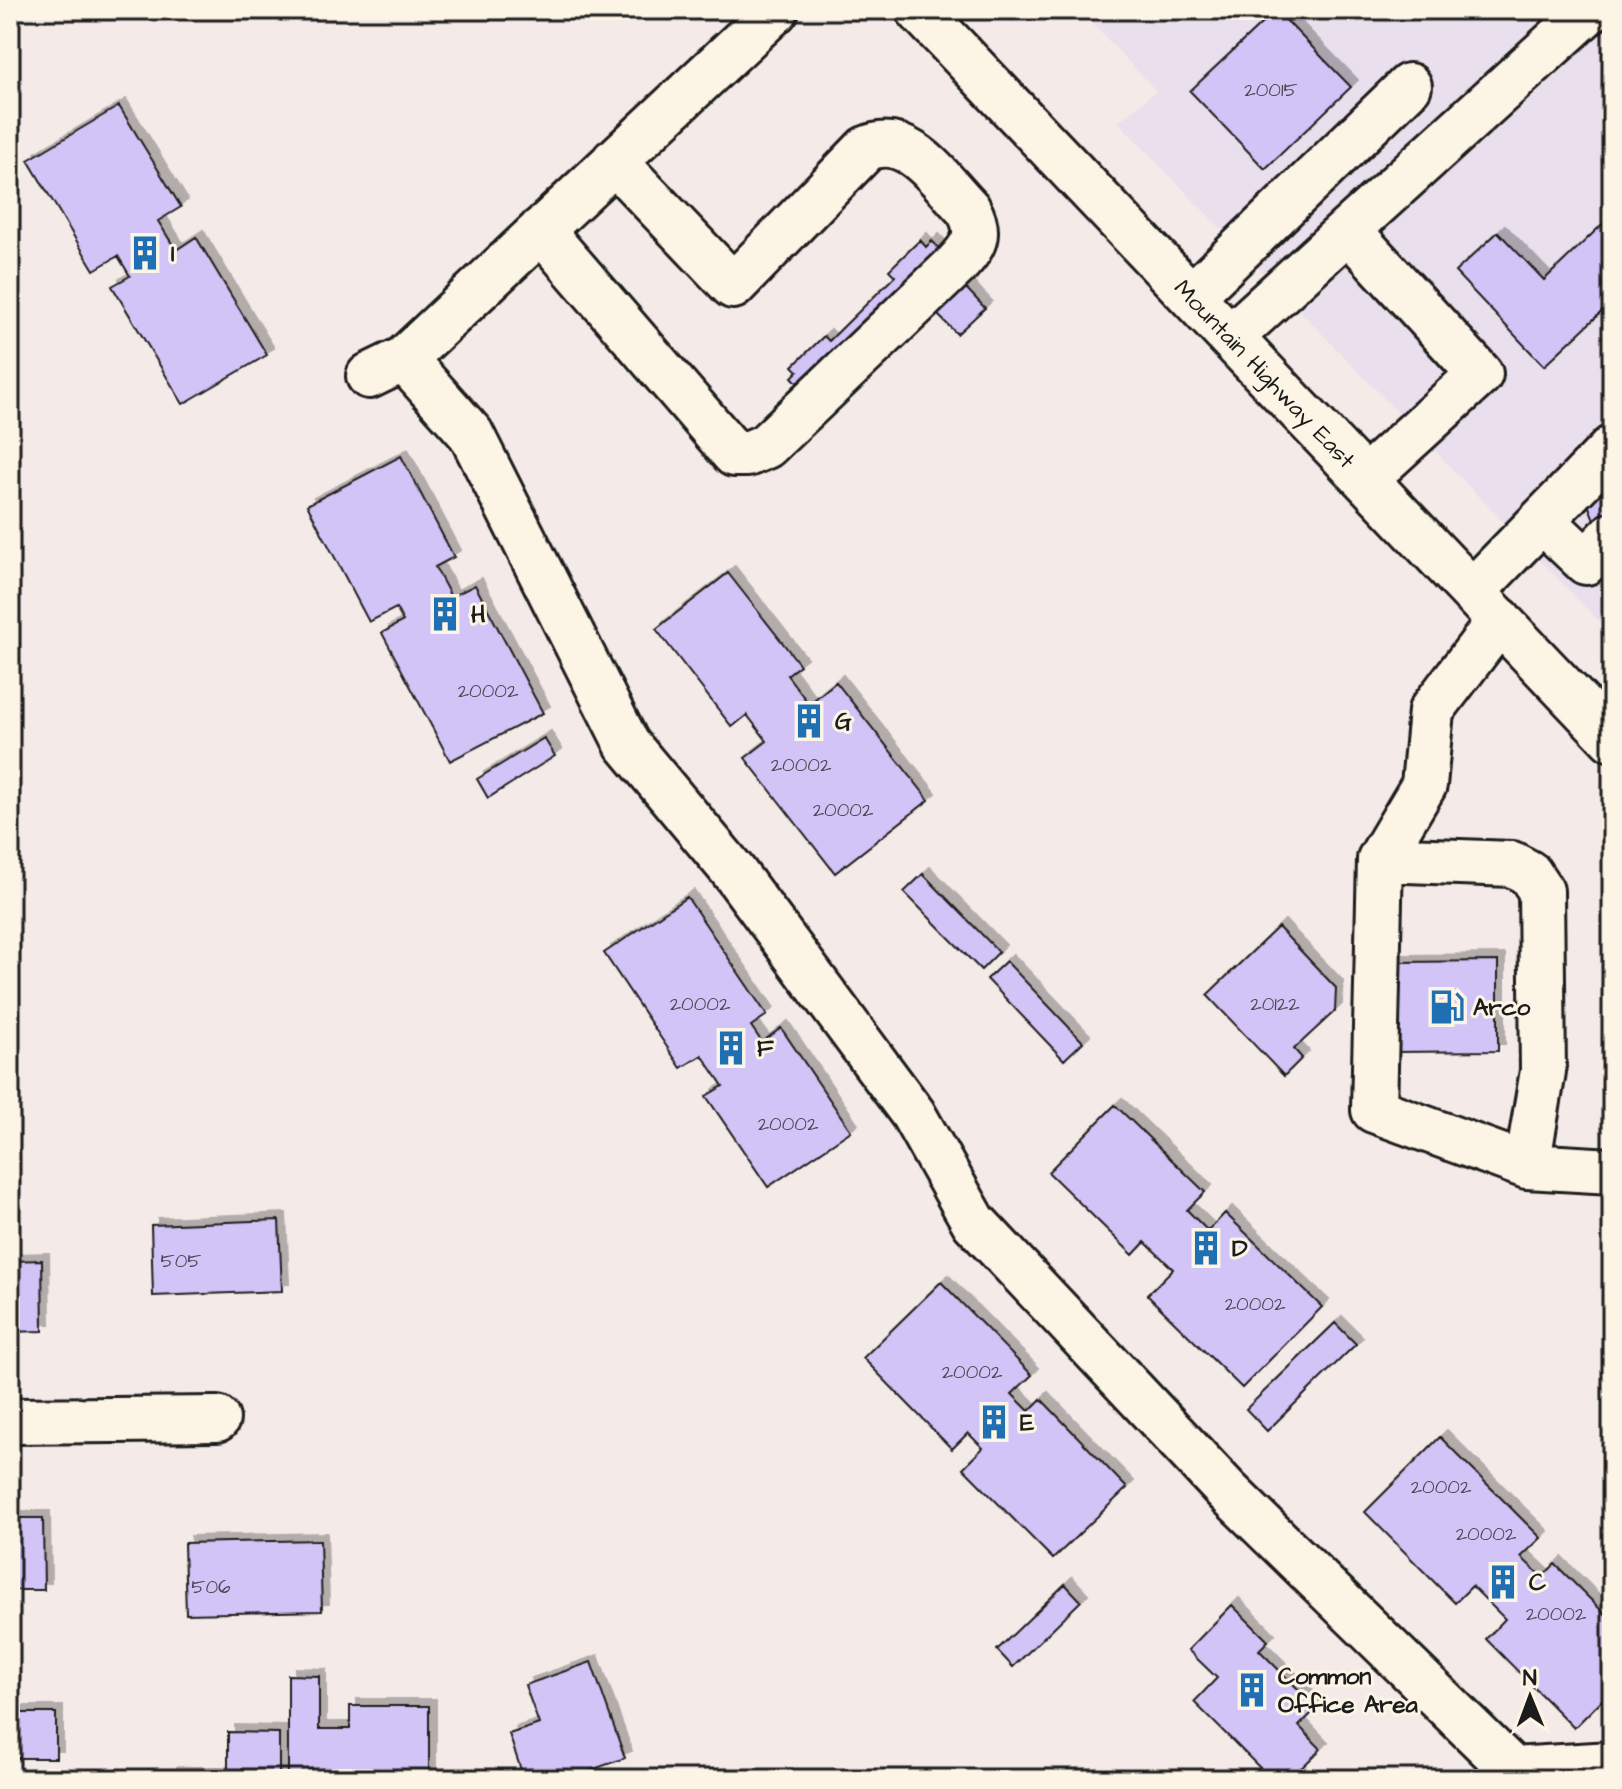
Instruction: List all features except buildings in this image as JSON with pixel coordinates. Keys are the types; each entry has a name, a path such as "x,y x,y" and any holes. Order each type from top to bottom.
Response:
{"main road":[{"path":"776,10 541,230 387,368 471,434 627,744 733,871 913,1114 974,1222 1228,1492 1513,1775 1612,1764"},
{"name":"Mountain Highway East","path":"919,10 1611,738"},
{"path":"1232,336 1590,10"},
{"path":"1193,295 1409,86"},
{"path":"541,230 734,454 747,454 766,446 974,247 974,219 968,209 910,150 886,142 866,149 733,286 614,161"},
{"path":"1348,230 1480,374 1366,478"},
{"path":"1612,448 1542,520 1486,605 1431,711 1424,785 1380,859 1374,1110 1527,1166 1612,1171"},
{"path":"1542,520 1586,562 1612,535"},
{"path":"1380,859 1512,864 1529,873 1541,891 1543,1071 1527,1166"},
{"path":"10,1421 217,1419"}],"shaded area":[{"path":"1080,10 1612,10 1612,635 1118,122 1156,91"}],"place":[{"name":"I","path":"145,253"},
{"name":"H","path":"445,614"},
{"name":"G","path":"809,721"},
{"name":"Arco","path":"1447,1007"},
{"name":"F","path":"731,1048"},
{"name":"D","path":"1206,1248"},
{"name":"E","path":"994,1422"},
{"name":"C","path":"1503,1582"},
{"name":"Common Office Area","path":"1252,1690"}]}
